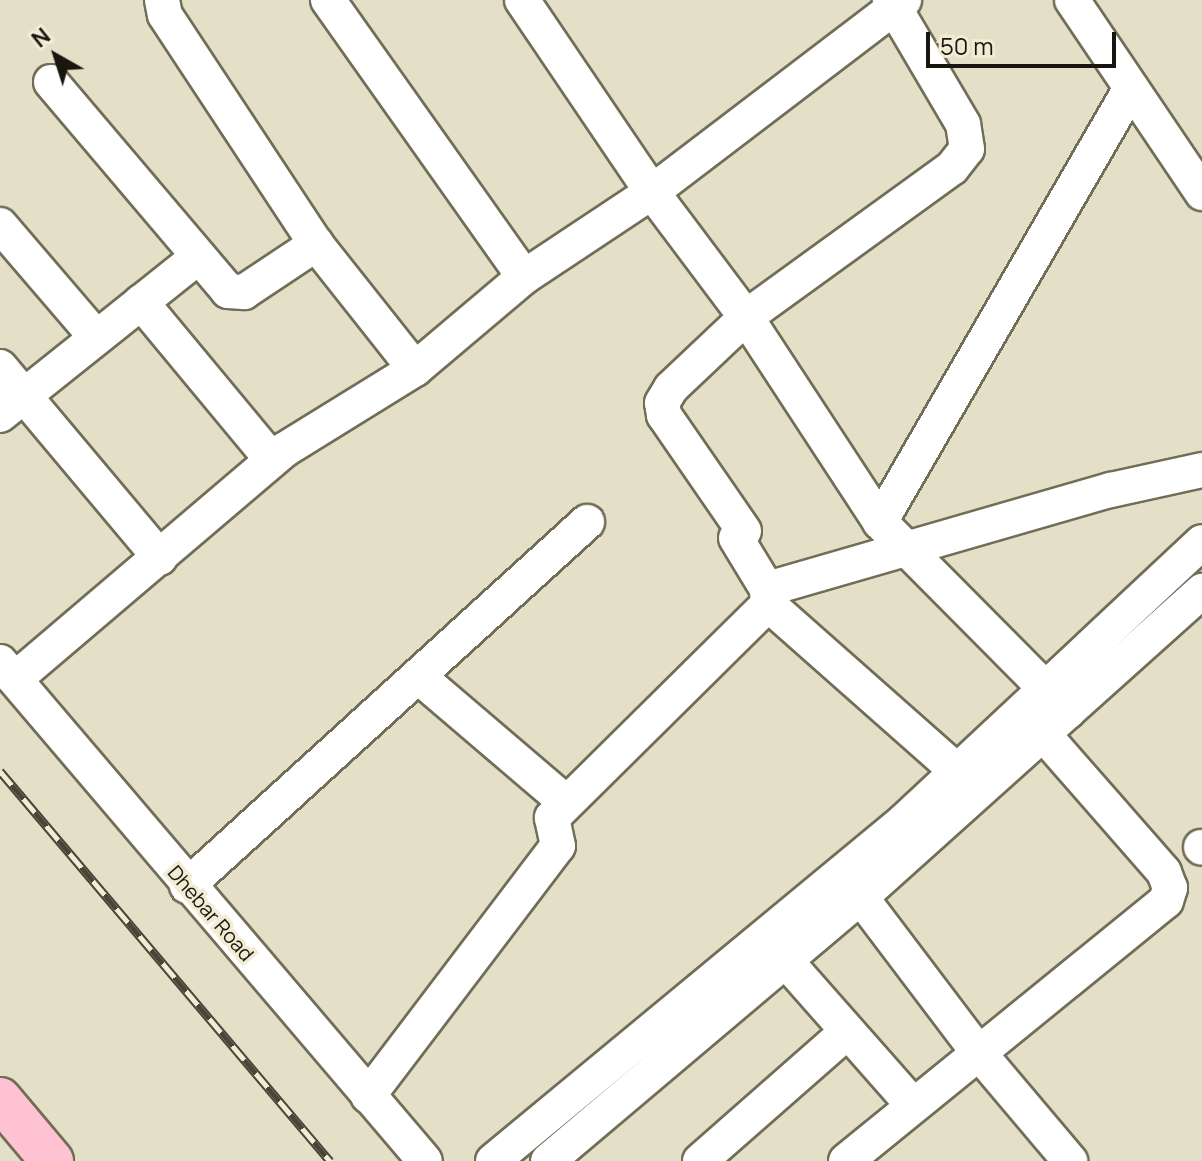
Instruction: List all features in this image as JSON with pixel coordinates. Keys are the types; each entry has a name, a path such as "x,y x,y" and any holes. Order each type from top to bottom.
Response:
{"main road":[{"path":"0,1099 52,1161"},
{"path":"0,1142 15,1161"}],"street":[{"path":"162,0 165,15 316,244 415,369"},
{"path":"328,0 524,277"},
{"path":"522,0 652,192 746,317 880,522 907,549 1046,712 1164,872 1169,894 846,1161"},
{"path":"1072,0 1202,193"},
{"path":"1101,0 1202,154"},
{"path":"7,671 160,558 272,460 415,369 524,277 652,192 896,2 963,124 967,149 952,168 746,317 671,388 662,403 664,415 740,534 768,596 958,772"},
{"path":"51,82 228,291 244,292 316,244"},
{"path":"880,522 1131,88"},
{"path":"0,225 96,337"},
{"path":"13,404 198,257"},
{"path":"141,302 272,460"},
{"path":"0,367 13,404 160,558"},
{"path":"368,1096 558,846 552,818 768,596 907,549 1202,470"},
{"path":"187,886 587,522"},
{"path":"548,1161 862,896 1046,712 1202,542"},
{"path":"493,1161 958,772 1046,712 1202,591"},
{"name":"Dhebar Road","path":"7,671 187,886 425,1161"},
{"path":"418,676 556,794"},
{"path":"839,871 862,896 978,1052 1070,1161"},
{"path":"785,960 913,1105"},
{"path":"700,1161 847,1032"}],"railway":[{"path":"0,771 330,1161"}]}
